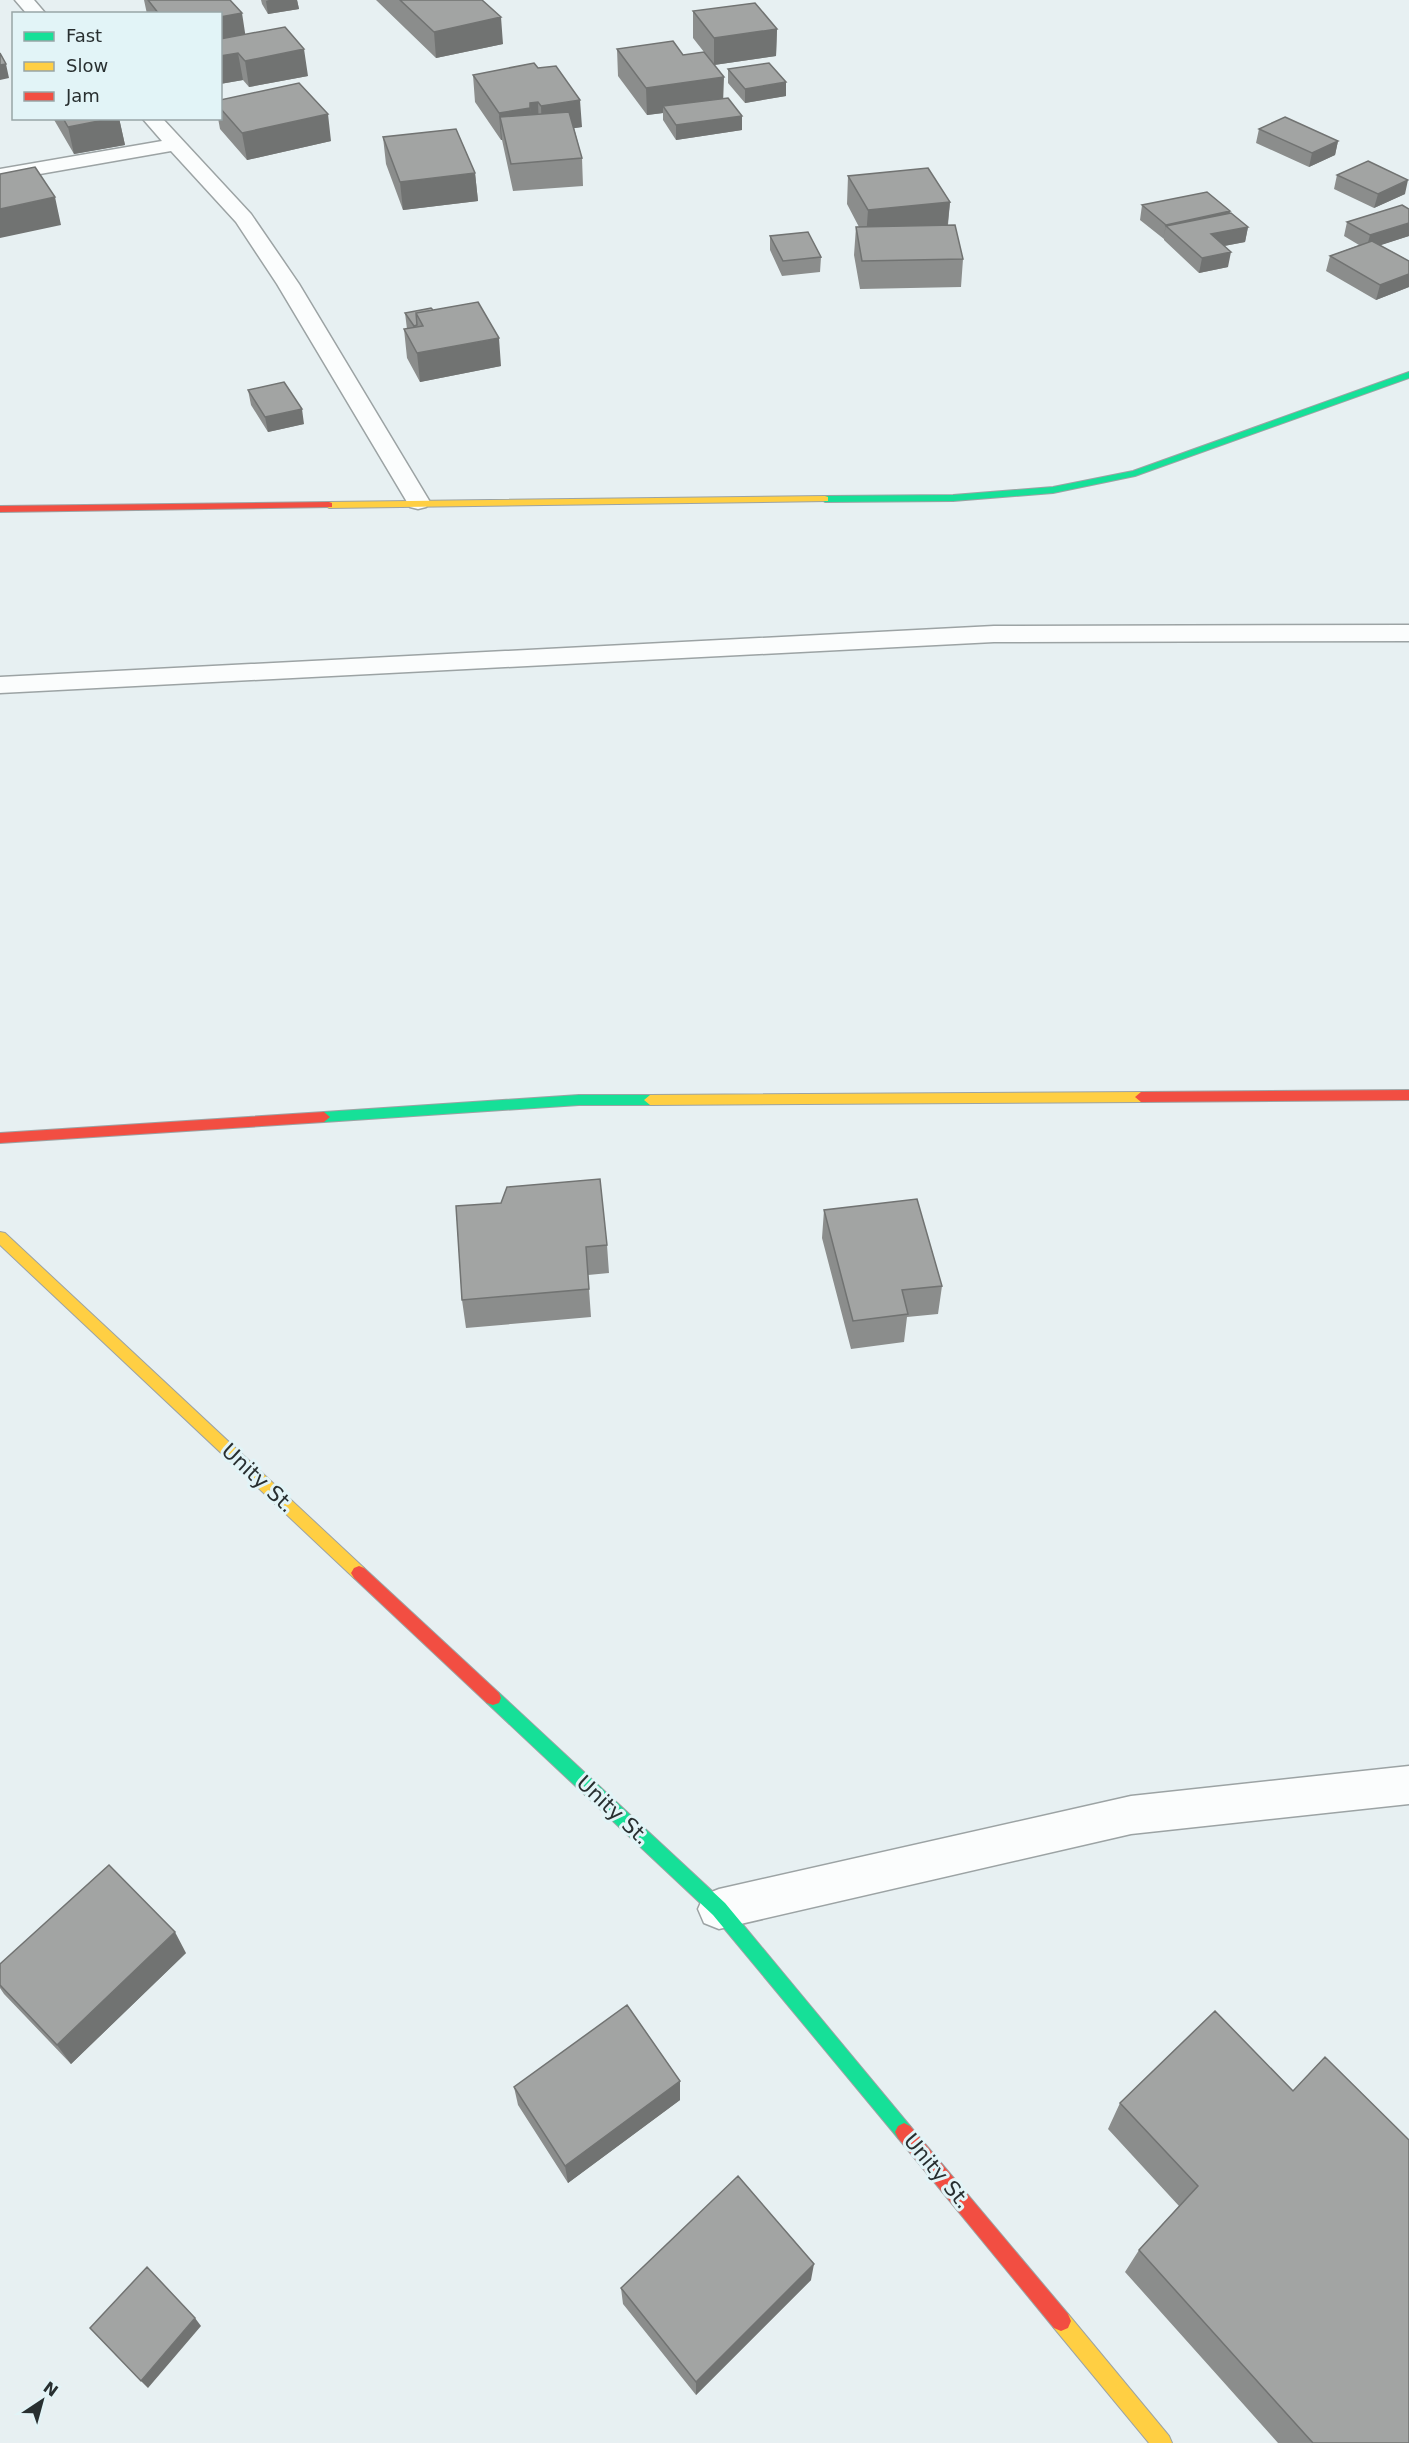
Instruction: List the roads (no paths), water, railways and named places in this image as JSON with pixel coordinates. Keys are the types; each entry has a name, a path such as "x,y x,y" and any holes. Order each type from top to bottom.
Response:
{"street":[{"path":"24,0 35,12"},
{"path":"153,120 244,218 288,284 418,502"},
{"path":"0,174 175,145"},
{"path":"0,509 418,502 953,498 1053,490 1135,473 1409,375"},
{"path":"0,685 994,634 1409,633"},
{"path":"0,1137 579,1100 1409,1095"},
{"name":"Unity St.","path":"0,1237 719,1910 1162,2443"},
{"path":"719,1910 1131,1815 1409,1785"}]}
